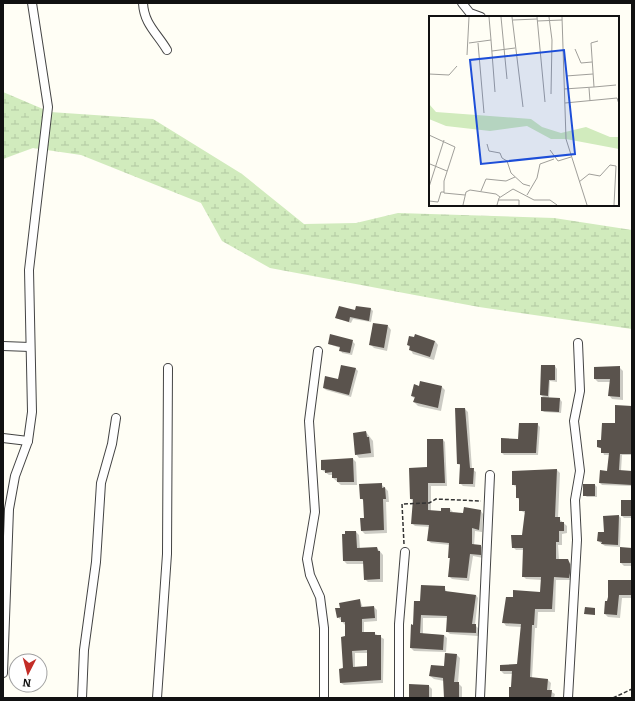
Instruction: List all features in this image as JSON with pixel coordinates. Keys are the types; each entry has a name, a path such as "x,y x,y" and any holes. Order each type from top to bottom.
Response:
{"street":[{"path":"3,673 5,527 15,476 28,441 32,412 29,270 48,107 32,3"},
{"path":"143,3 144,15 149,26 167,50"},
{"path":"462,3 470,13 478,16"},
{"path":"568,698 578,540 575,500 580,471 574,421 580,391 578,342"},
{"path":"3,346 30,347"},
{"path":"318,351 309,421 315,512 307,559 310,575 320,597 324,628 324,698"},
{"path":"157,698 167,554 168,368"},
{"path":"82,698 84,650 96,562 101,483 112,444 116,418"},
{"path":"3,438 28,441"},
{"path":"480,698 490,475"},
{"path":"399,698 399,624 405,552"}],"path":[{"path":"405,552 402,504 429,503 436,499 456,499 482,502"},
{"path":"613,698 632,689"}],"green space":[{"path":"3,92 50,112 153,119 242,174 304,224 356,223 398,213 554,218 632,230 632,329 479,307 270,268 222,241 201,203 81,155 33,148 3,159"}],"building":[{"path":"339,306 355,310 356,306 371,308 369,321 350,317 349,322 335,318"},
{"path":"373,323 388,325 384,348 369,345"},
{"path":"330,334 353,340 350,353 339,351 340,347 328,344"},
{"path":"415,334 435,341 430,357 409,350 410,346 407,345 409,336 414,337"},
{"path":"341,365 356,368 349,395 323,388 325,376 338,379"},
{"path":"541,365 555,365 555,380 549,380 548,396 540,395"},
{"path":"620,366 620,397 608,396 610,379 594,379 594,367"},
{"path":"420,381 442,386 438,408 413,402 415,397 411,396 414,384 419,386"},
{"path":"541,397 560,398 559,412 541,411"},
{"path":"615,405 632,406 632,454 620,454 619,470 632,471 632,485 599,483 600,470 607,471 609,453 601,453 601,448 597,447 597,440 601,440 602,423 615,423"},
{"path":"455,408 465,408 470,468 474,468 473,484 459,484 460,464 457,464"},
{"path":"519,423 538,423 536,453 501,453 501,438 518,439"},
{"path":"366,431 367,437 369,437 371,453 355,455 353,433"},
{"path":"427,439 443,439 445,483 428,483 428,510 441,511 441,508 450,508 450,512 463,513 464,507 481,510 479,530 472,528 472,544 481,545 481,555 470,554 467,578 448,577 450,558 448,558 449,543 427,541 429,525 411,524 413,499 410,499 409,468 427,467"},
{"path":"353,458 354,482 337,482 337,478 332,478 332,472 325,473 325,470 321,470 321,460"},
{"path":"557,469 555,517 560,517 560,522 564,522 564,531 559,531 559,542 556,542 556,559 568,559 570,564 570,573 569,578 554,577 552,609 535,609 534,625 532,625 530,677 548,679 547,690 552,690 551,698 509,698 509,687 511,687 512,671 500,671 500,665 517,664 521,624 502,623 506,597 513,597 513,590 540,592 541,577 522,577 523,548 512,548 511,535 522,535 525,511 519,511 519,498 516,498 516,485 512,485 512,471"},
{"path":"382,483 382,488 385,487 386,499 383,499 384,530 361,531 360,518 364,518 363,499 360,499 359,484"},
{"path":"583,484 595,484 595,496 583,496"},
{"path":"621,500 632,500 632,516 621,516"},
{"path":"619,515 618,545 601,544 602,542 597,541 598,532 604,532 603,516"},
{"path":"345,531 356,531 357,548 377,547 378,551 380,551 380,579 364,580 363,561 343,561 342,534 345,534"},
{"path":"620,547 632,548 632,563 620,563"},
{"path":"608,580 632,580 632,595 619,595 617,615 604,614 605,601 607,601 608,597"},
{"path":"421,585 445,586 445,591 476,595 472,624 476,624 476,633 446,632 447,616 421,615 420,633 444,635 443,650 410,648 414,601 420,601"},
{"path":"360,599 361,607 374,606 375,618 362,619 362,632 375,632 375,635 381,635 381,680 340,683 339,669 343,668 341,637 345,636 345,622 341,622 341,617 337,618 335,608 340,608 339,603","holes":["367,650 367,666 353,667 352,651"]},
{"path":"585,607 595,608 595,615 584,614"},
{"path":"445,653 457,654 454,682 459,682 459,698 444,698 443,678 429,676 431,665 444,666"},
{"path":"409,684 429,685 429,698 409,698"}]}
